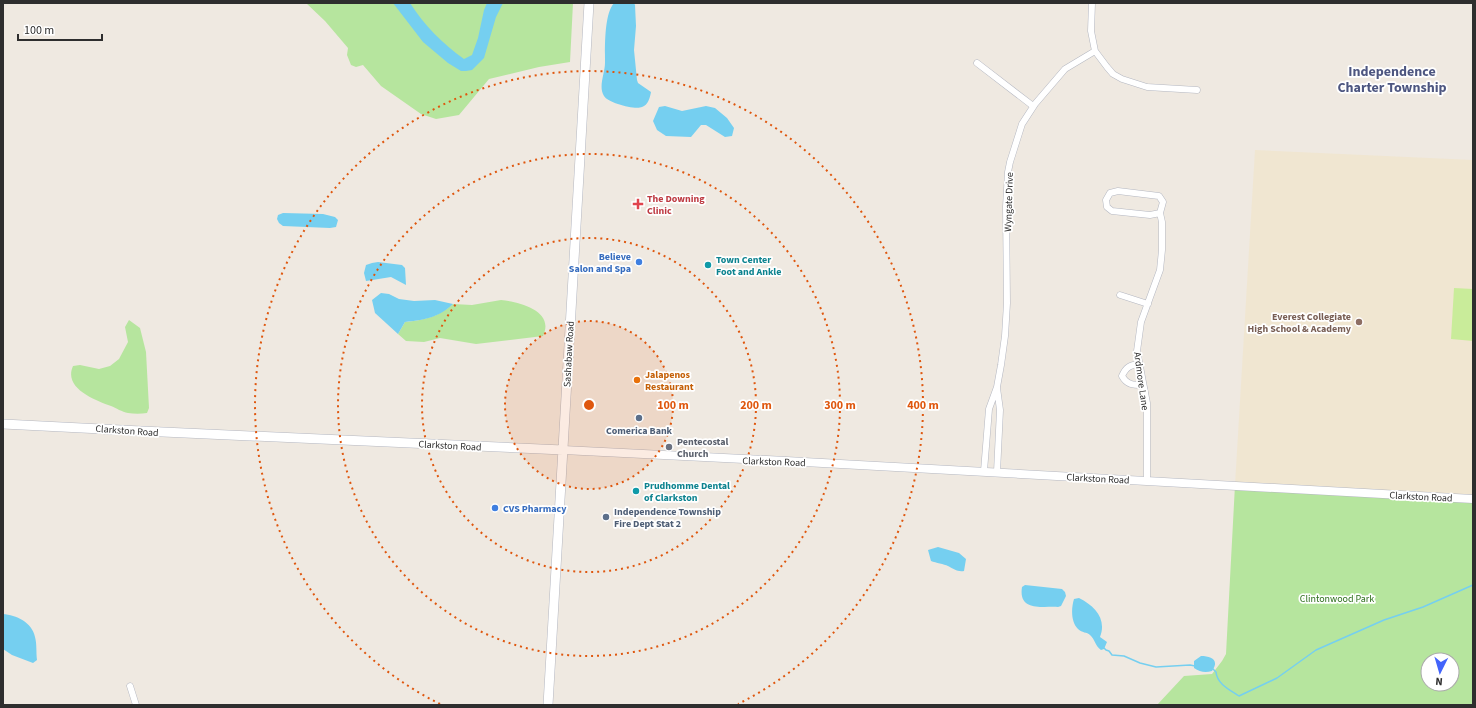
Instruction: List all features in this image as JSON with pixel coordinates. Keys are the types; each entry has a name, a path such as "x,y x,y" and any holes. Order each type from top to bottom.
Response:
{"main road":[{"name":"Sashabaw Road","path":"548,705 589,3"},
{"name":"Clarkston Road","path":"3,424 149,432 563,450"}],"street":[{"path":"1092,3 1091,32 1095,51 1113,74 1122,79 1146,87 1197,90"},
{"name":"Wyngate Drive","path":"984,472 989,409 1002,365 1006,320 1008,172 1018,134 1033,106 1065,69 1095,51"},
{"path":"977,63 1033,106"},
{"name":"Ardmore Lane","path":"1147,481 1147,403 1137,351 1141,322 1160,270 1162,222 1160,213 1163,202 1159,196 1118,191 1110,193 1106,200 1107,206 1112,211 1150,215 1160,213"},
{"path":"1120,295 1148,304"},
{"path":"1139,364 1129,366 1125,369 1122,376 1125,382 1131,385 1143,385"},
{"name":"Wyngate Drive","path":"997,386 1000,410 997,472"},
{"name":"Clarkston Road","path":"563,450 1473,498"},
{"path":"130,686 136,705"}],"shaded area":[{"name":"Everest Collegiate High School & Academy","path":"1255,150 1473,160 1473,498 1235,485"}],"green space":[{"path":"306,3 573,3 570,62 539,67 489,79 459,115 436,119 421,114 381,86 363,65 356,67 351,65 347,55 348,48 325,21"},
{"path":"1454,288 1473,289 1473,341 1451,339"},
{"path":"501,300 526,306 534,309 540,314 544,320 545,327 543,336 476,344 440,338 424,342 406,341 398,334 405,322 436,315 453,304 472,305"},
{"path":"129,320 140,328 146,352 149,408 147,413 135,414 126,412 89,397 76,387 72,381 71,374 73,366 80,365 99,369 110,366 119,359 128,342 125,327"},
{"name":"Clintonwood Park","path":"1235,485 1473,498 1473,705 1157,705 1184,676 1212,674 1226,654"}],"water":[{"path":"393,3 410,3 434,34 464,59 472,55 487,3 503,3 496,17 484,58 472,70 461,71 448,63 423,42"},
{"path":"614,3 634,3 635,5 636,26 634,50 637,80 638,83 651,92 647,103 639,108 622,105 606,99 602,92 608,15"},
{"path":"665,106 682,111 706,106 715,108 727,118 734,128 732,136 725,137 706,125 701,125 691,137 666,136 657,130 653,121 659,107"},
{"path":"283,213 323,214 335,217 338,220 336,227 330,228 283,226 277,219 278,215"},
{"path":"378,262 402,265 405,268 406,285 391,277 366,281 364,273 366,265"},
{"path":"381,293 389,294 399,299 414,301 435,300 453,304 430,318 405,322 398,334 375,313 372,300"},
{"path":"938,547 959,553 966,559 964,571 957,571 946,565 931,561 928,550"},
{"path":"1025,585 1062,589 1066,596 1061,606 1058,607 1033,606 1024,601 1022,587"},
{"path":"1079,598 1095,609 1101,619 1102,630 1100,637 1107,642 1104,649 1101,650 1089,634 1080,630 1074,623 1072,615 1073,603 1074,599"},
{"path":"3,614 23,620 31,627 35,637 37,660 33,663 12,655 3,649"},
{"path":"1201,656 1211,658 1215,661 1212,671 1203,672 1194,668 1194,661"}],"waterway":[{"path":"1212,668 1216,672 1221,683 1239,696 1277,678 1316,650 1384,620 1423,607 1473,585"},
{"path":"1103,647 1112,655 1124,656 1140,663 1156,667 1195,666"}],"place":[{"name":"The Downing Clinic","path":"638,204"},
{"name":"Believe Salon and Spa","path":"639,262"},
{"name":"Town Center Foot and Ankle","path":"708,265"},
{"name":"Everest Collegiate High School & Academy","path":"1359,322"},
{"name":"Jalapenos Restaurant","path":"637,380"},
{"name":"Comerica Bank","path":"639,418"},
{"name":"Pentecostal Church","path":"669,447"},
{"name":"Prudhomme Dental of Clarkston","path":"636,491"},
{"name":"CVS Pharmacy","path":"495,508"},
{"name":"Independence Township Fire Dept Stat 2","path":"606,517"}],"district":[{"name":"Independence Charter Township","path":"1392,80"}]}
